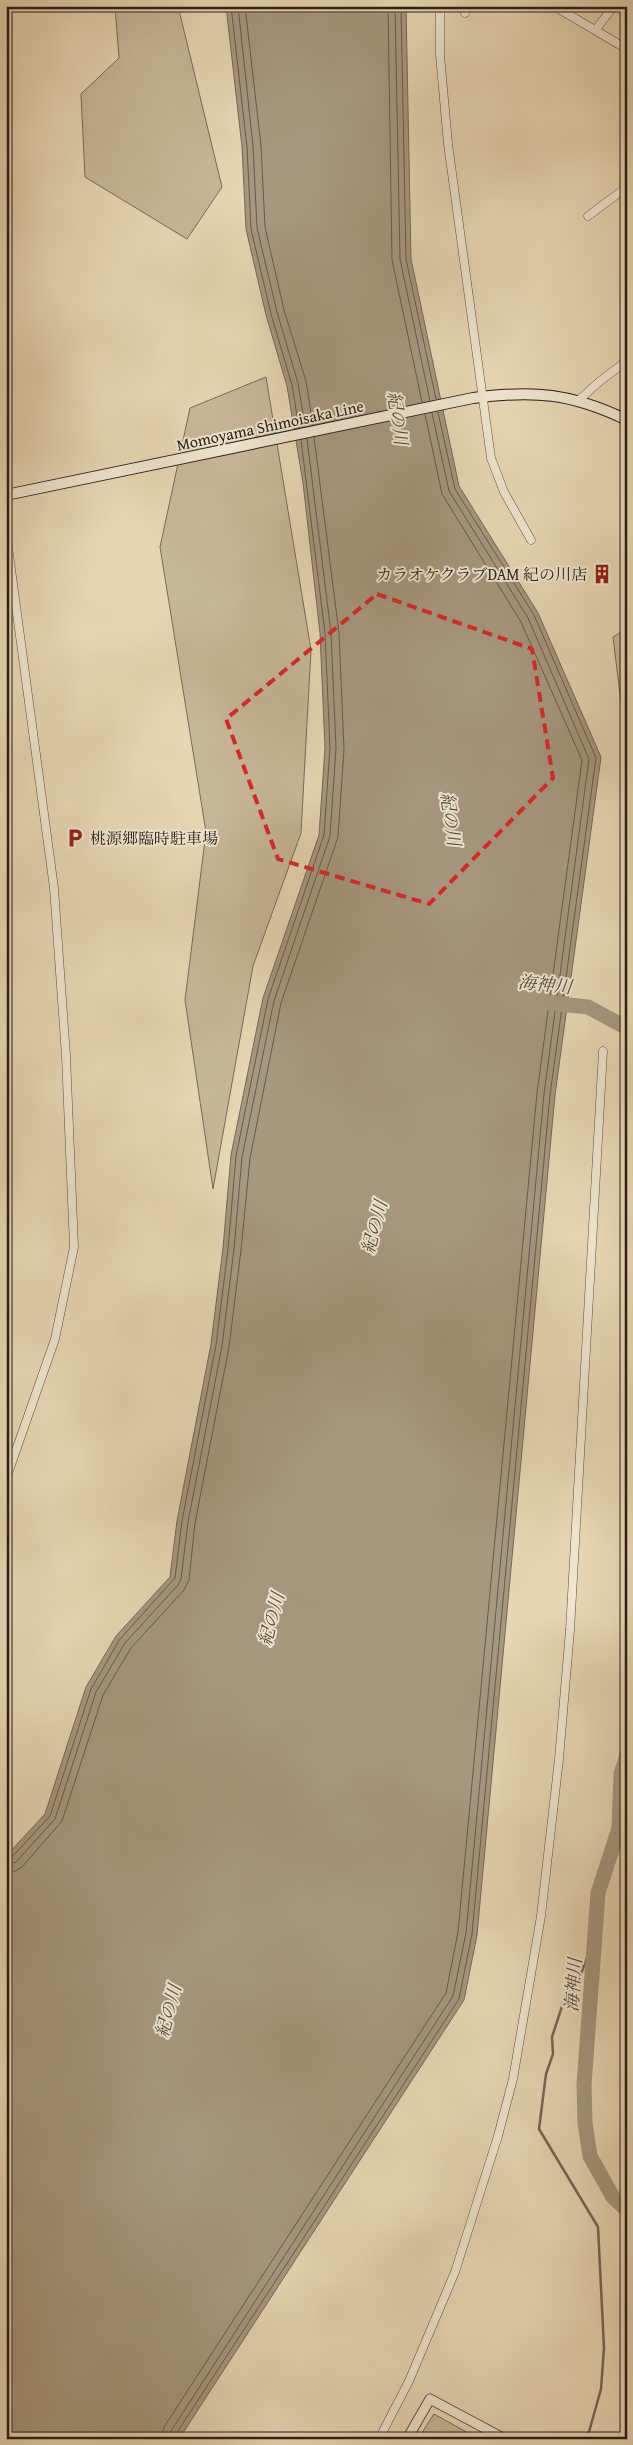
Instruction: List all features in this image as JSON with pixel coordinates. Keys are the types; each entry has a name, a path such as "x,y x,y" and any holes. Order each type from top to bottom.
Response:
{"main road":[{"name":"Momoyama Shimoisaka Line","path":"6,495 478,397 537,393 579,400 627,420"}],"street":[{"path":"440,6 440,55 448,144 478,397 491,458 504,492 531,540"},
{"path":"554,6 627,49"},
{"path":"596,29 614,6"},
{"path":"588,216 627,186"},
{"path":"579,400 600,381 627,361"},
{"path":"6,532 54,888 66,1056 74,1247 56,1338 6,1480"},
{"path":"379,2439 409,2381 456,2272 498,2136 513,2079 541,1916 559,1759 570,1630 603,1052"},
{"path":"407,2439 430,2399 505,2439"}],"highlighted area":[{"path":"377,594 532,649 553,778 429,904 278,859 226,719"}],"shaded area":[{"path":"115,6 178,6 222,187 187,239 85,177 81,94 119,58"},
{"path":"266,377 311,650 301,833 253,966 213,1189 185,1000 206,832 160,547 190,408"},
{"path":"627,629 627,752 613,637"},
{"path":"434,2414 479,2439 418,2439"}],"water":[{"name":"紀の川","path":"226,6 406,6 411,259 459,486 538,613 601,757 555,1095 477,1935 464,2000 179,2439 6,2439 6,1856 45,1814 86,1687 116,1636 170,1577 177,1521 211,1344 223,1248 231,1155 263,998 319,835 325,748 320,633 303,483 287,386 266,315 246,229 242,147"}],"waterway":[{"name":"海神川","path":"549,1003 588,1007 627,1028"},
{"name":"海神川","path":"627,1755 621,1774 619,1828 598,1893 584,2085 585,2123 590,2156 613,2197 627,2210"},
{"path":"587,2439 601,2389 604,2348 598,2227 539,2129 546,2074 553,2054 552,2037 566,1994 579,1979 594,1939"}],"place":[{"name":"カラオケクラブDAM 紀の川店","path":"602,574"},
{"name":"桃源郷臨時駐車場","path":"75,838"}]}
